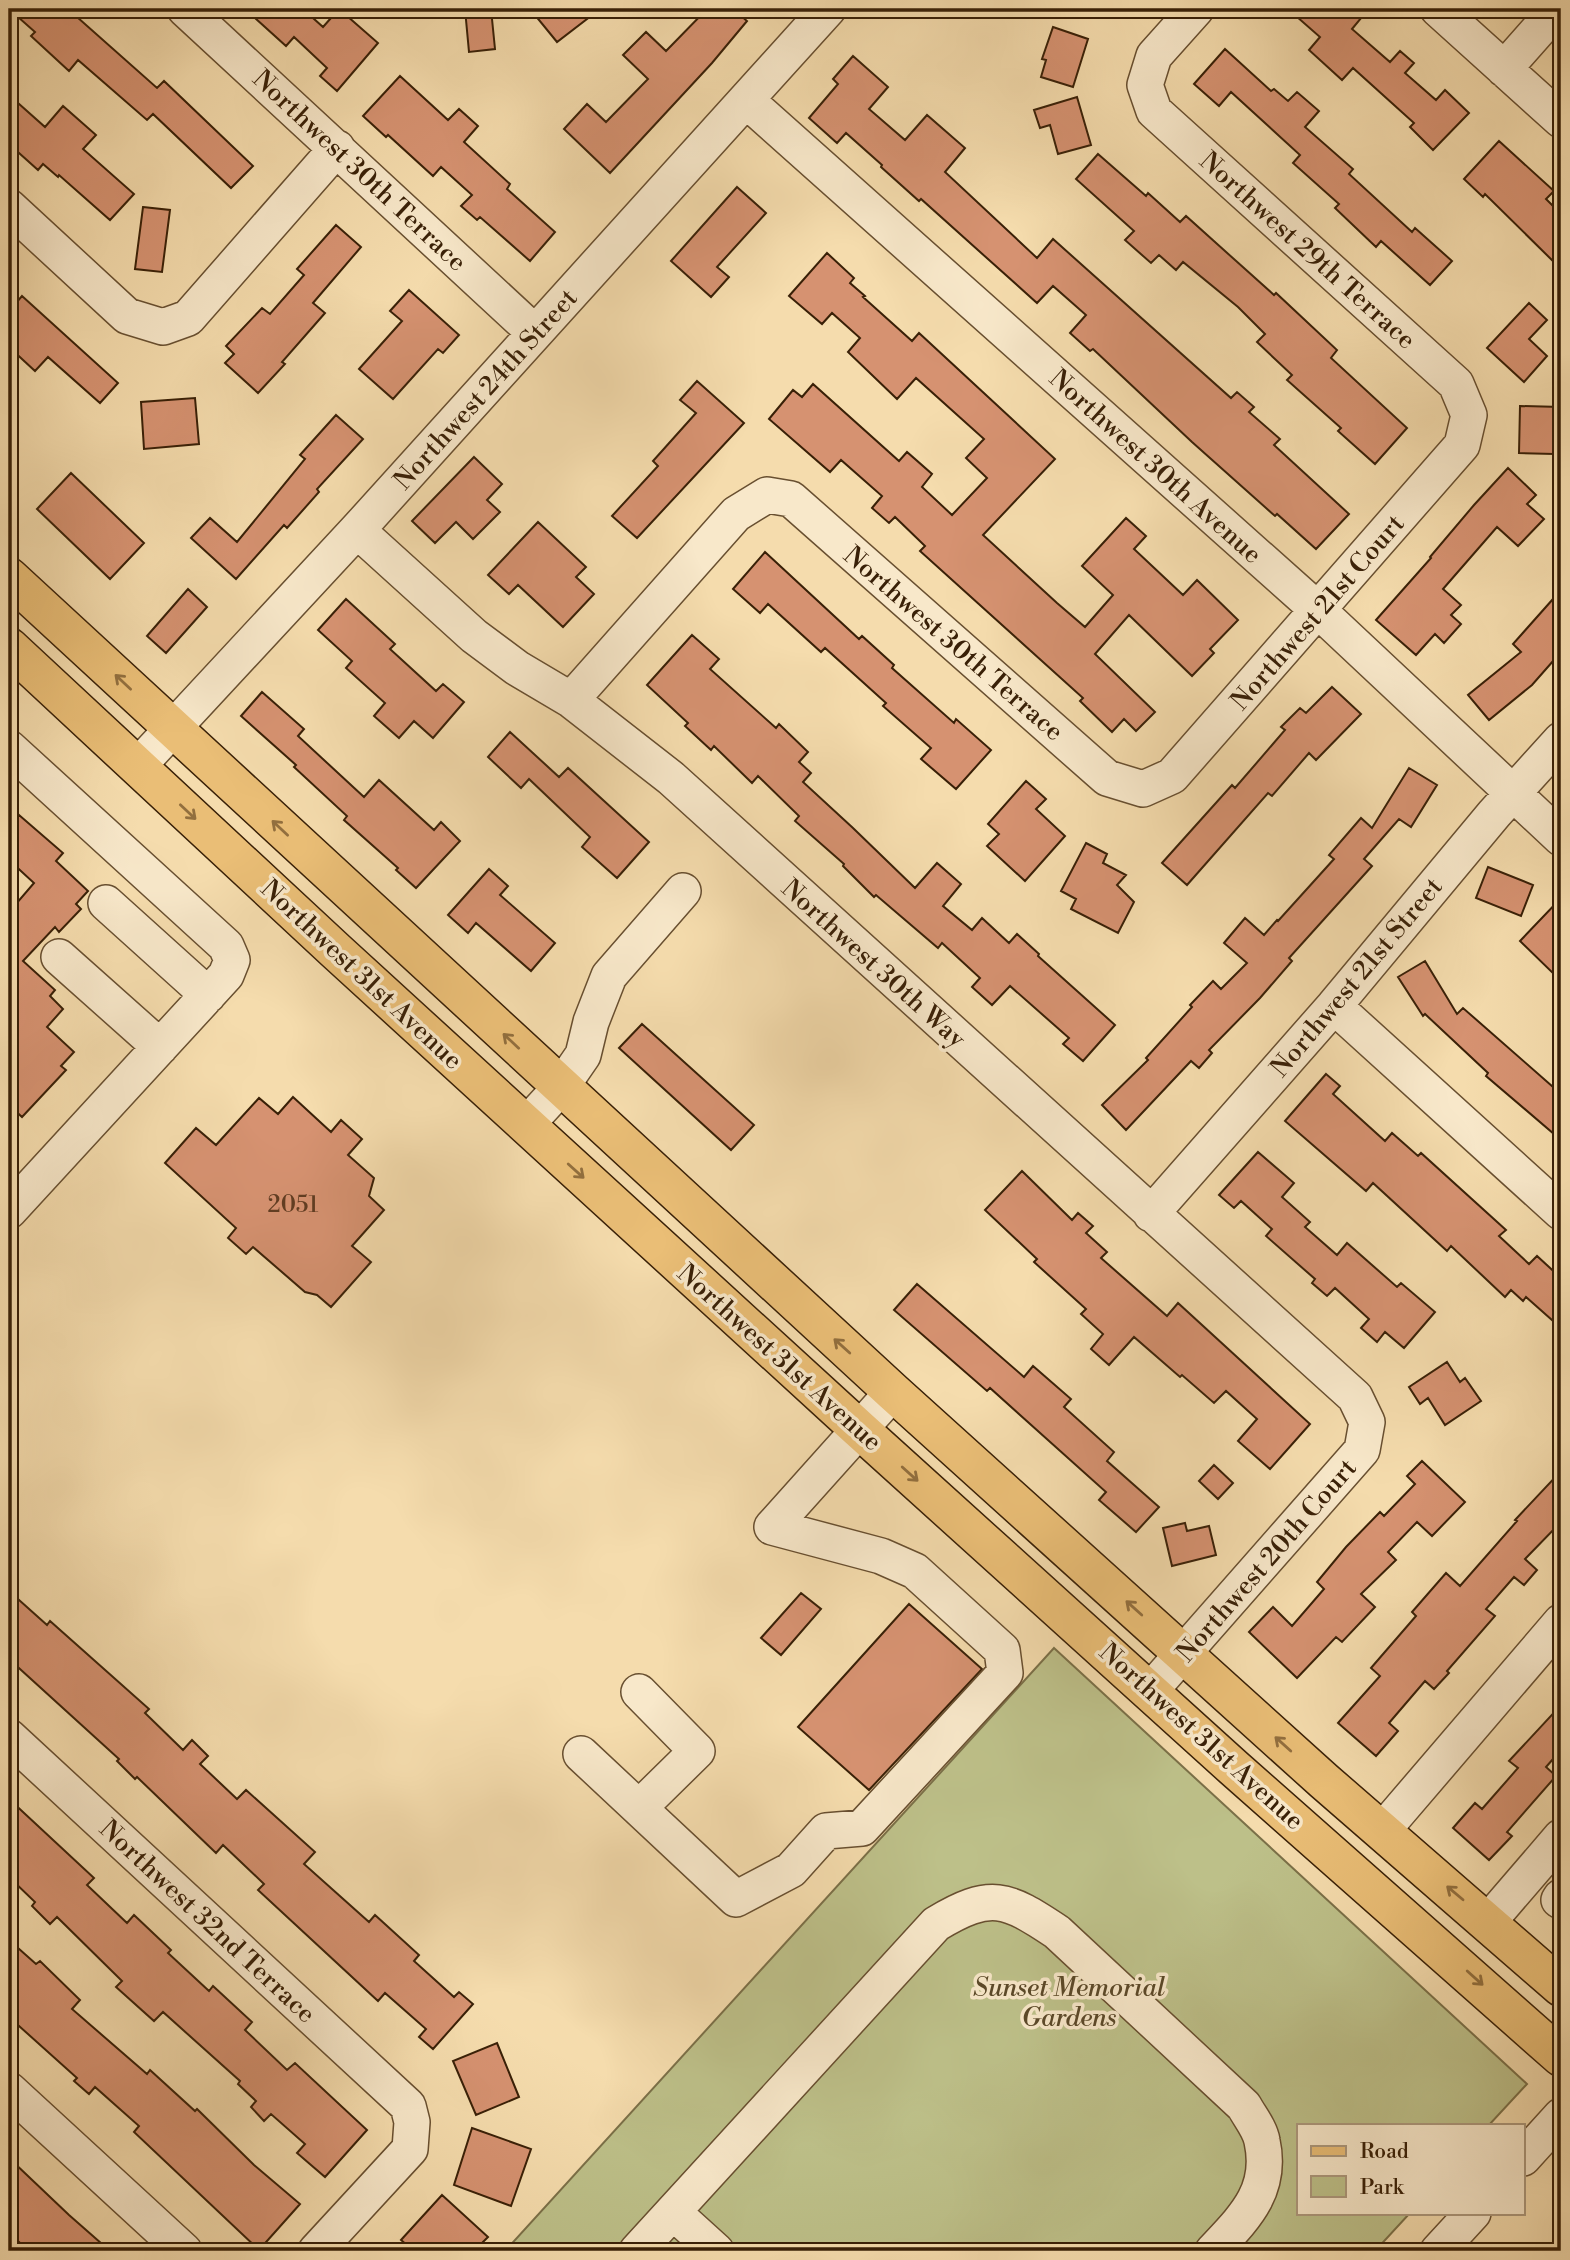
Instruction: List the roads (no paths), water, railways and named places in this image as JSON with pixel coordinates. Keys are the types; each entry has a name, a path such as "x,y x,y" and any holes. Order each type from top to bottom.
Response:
{"main road":[{"name":"Northwest 31st Avenue","path":"9,577 893,1392 1382,1831 1561,1987"},
{"name":"Northwest 31st Avenue","path":"9,647 859,1429 1561,2057"}],"street":[{"name":"Northwest 30th Terrace","path":"185,9 535,333"},
{"name":"Northwest 24th Street","path":"138,766 357,530 828,9"},
{"name":"Northwest 29th Terrace","path":"1196,9 1154,56 1145,86 1154,111 1456,384 1469,415"},
{"path":"1438,9 1561,120"},
{"path":"1504,69 1556,9"},
{"name":"Northwest 30th Avenue","path":"746,100 1319,611 1561,838"},
{"path":"9,207 127,316 163,327 188,318 337,148"},
{"name":"Northwest 21st Court","path":"1143,789 1172,776 1319,611 1462,445 1469,415"},
{"name":"Northwest 30th Terrace","path":"571,700 736,514 767,495 791,499 1107,778 1143,789"},
{"name":"Northwest 30th Way","path":"357,530 474,636 517,668 571,700 671,778 1356,1397 1367,1422"},
{"name":"Northwest 21st Street","path":"1151,1214 1334,1006 1512,794 1561,740"},
{"path":"9,748 226,946 232,960 226,975 208,995 12,1200"},
{"path":"526,1125 561,1087 583,1055 598,1000 609,976 683,891"},
{"path":"106,904 208,995"},
{"path":"60,957 160,1047"},
{"path":"1334,1006 1561,1212"},
{"path":"581,1754 736,1899 791,1870 826,1832 862,1828 1005,1673 1002,1650 915,1572 881,1556 772,1527 893,1392"},
{"name":"Northwest 20th Court","path":"1150,1691 1362,1450 1367,1422"},
{"path":"1382,1831 1561,1622"},
{"path":"639,1692 697,1751 639,1808"},
{"name":"Northwest 32nd Terrace","path":"9,1737 408,2106 412,2122 410,2149 316,2251"},
{"path":"1488,1922 1561,1837"},
{"path":"646,2248 673,2212 936,1924 962,1909 996,1901 1029,1914 1057,1932 1244,2106 1262,2139 1265,2178 1249,2213 1213,2251"},
{"path":"9,2090 184,2251"},
{"path":"1524,2157 1561,2116"},
{"path":"673,2212 716,2251"},
{"path":"1438,2251 1472,2214"}],"park label":[{"name":"Sunset Memorial Gardens","path":"1069,2002"}]}
